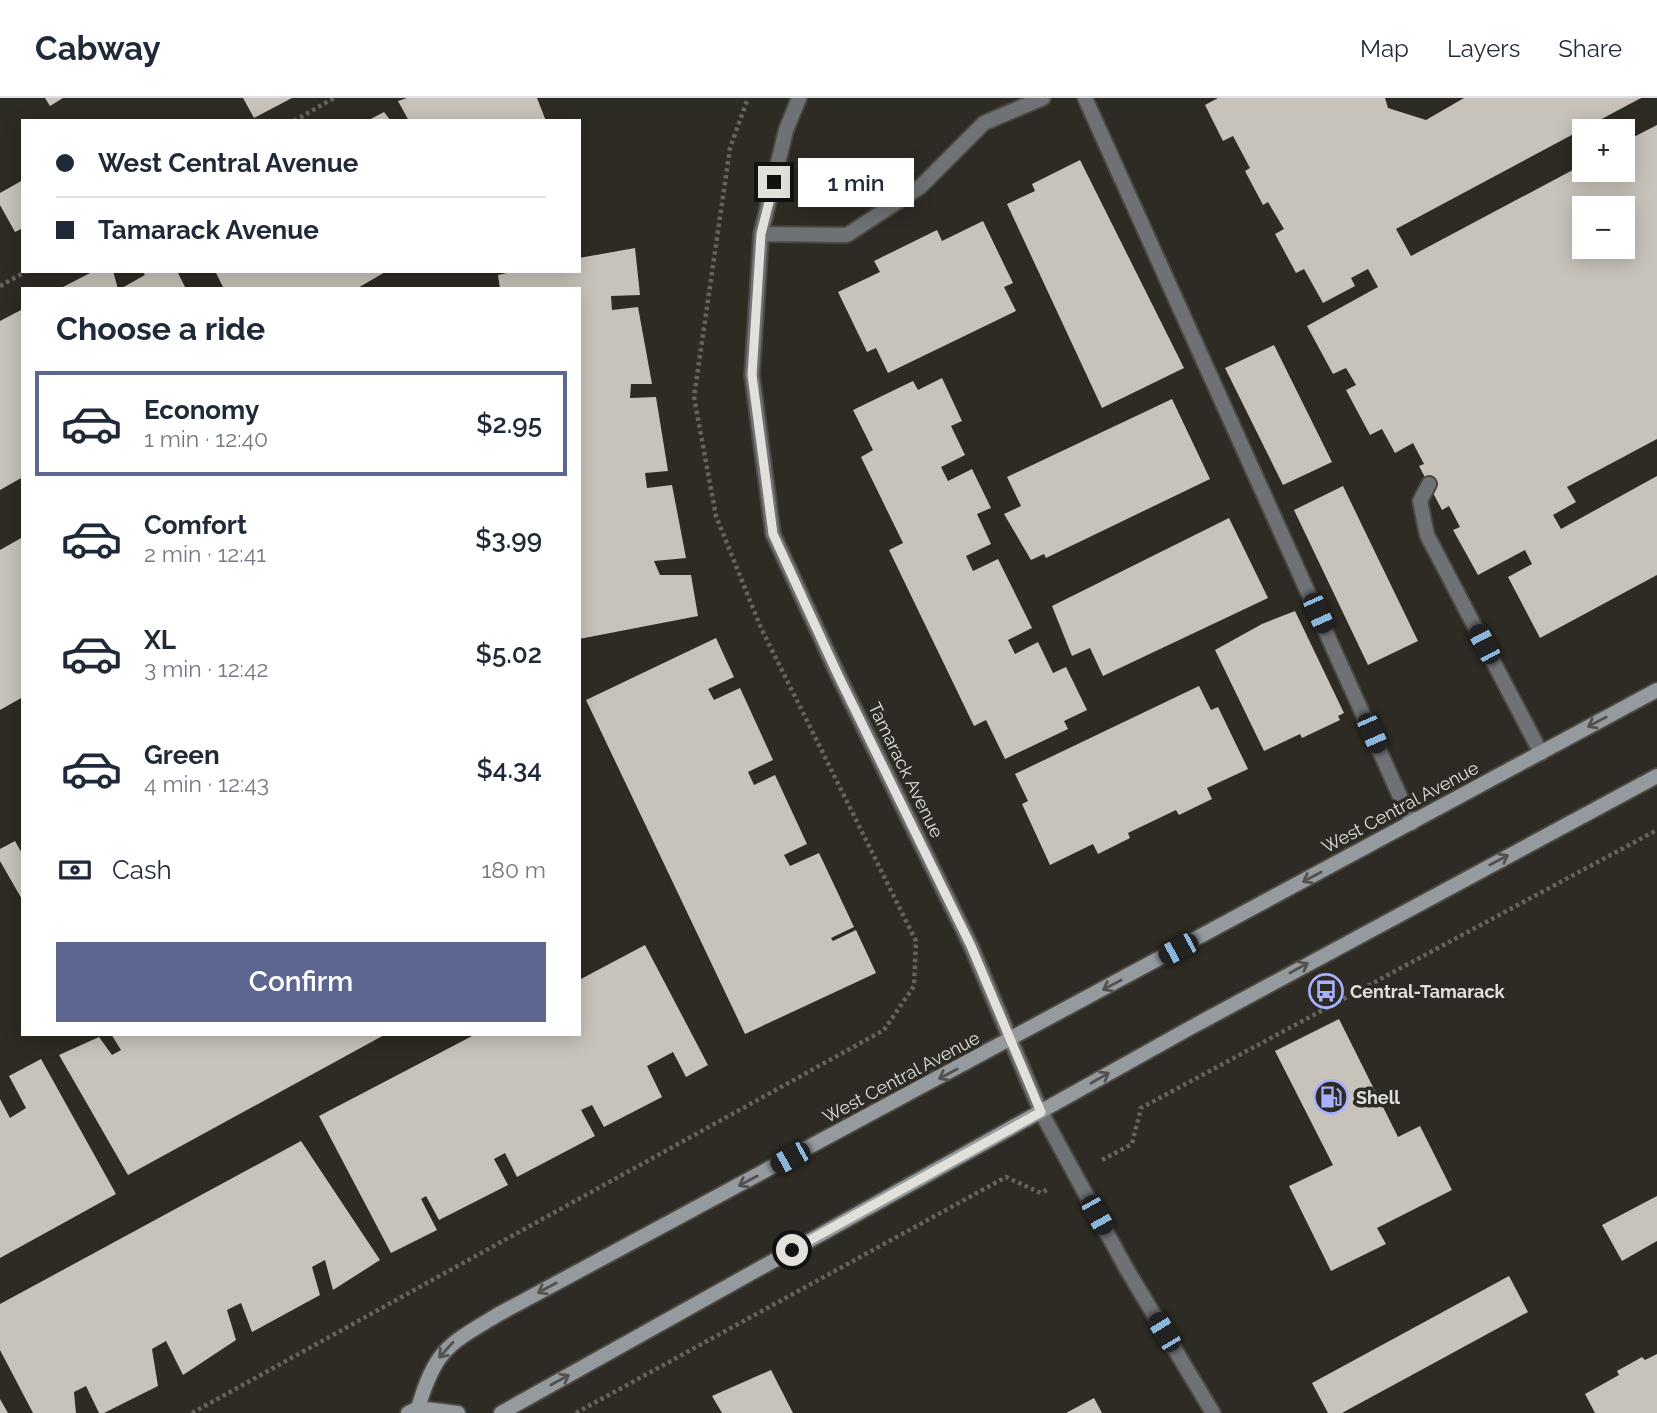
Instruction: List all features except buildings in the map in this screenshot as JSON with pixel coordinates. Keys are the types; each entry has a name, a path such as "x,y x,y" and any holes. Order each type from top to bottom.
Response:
{"main road":[{"name":"West Central Avenue","path":"458,1413 413,1410 429,1371 450,1344 1657,690"},
{"path":"500,1413 1189,1028 1657,776"}],"street":[{"name":"Tamarack Avenue","path":"799,98 786,130 761,234 752,375 773,534 844,688 971,946 1008,1041 1041,1112 1126,1268 1213,1413"},
{"path":"761,234 847,235 920,187 984,123 1043,98"},
{"path":"1085,98 1412,822"},
{"path":"1429,484 1420,500 1427,535 1541,753"}],"path":[{"path":"297,119 334,98"},
{"path":"192,1413 884,1030 914,986 916,941 761,628 716,516 694,397 730,148 748,98"},
{"path":"0,286 23,273"},
{"path":"576,1413 1006,1177 1041,1193 1132,1144 1141,1108 1657,830"}],"place":[{"name":"Central-Tamarack","path":"1326,991"},
{"name":"Shell","path":"1331,1097"}],"route":[{"path":"774,182 761,234 752,375 773,534 838,675 971,946 1008,1041 1041,1112 792,1250"}]}
